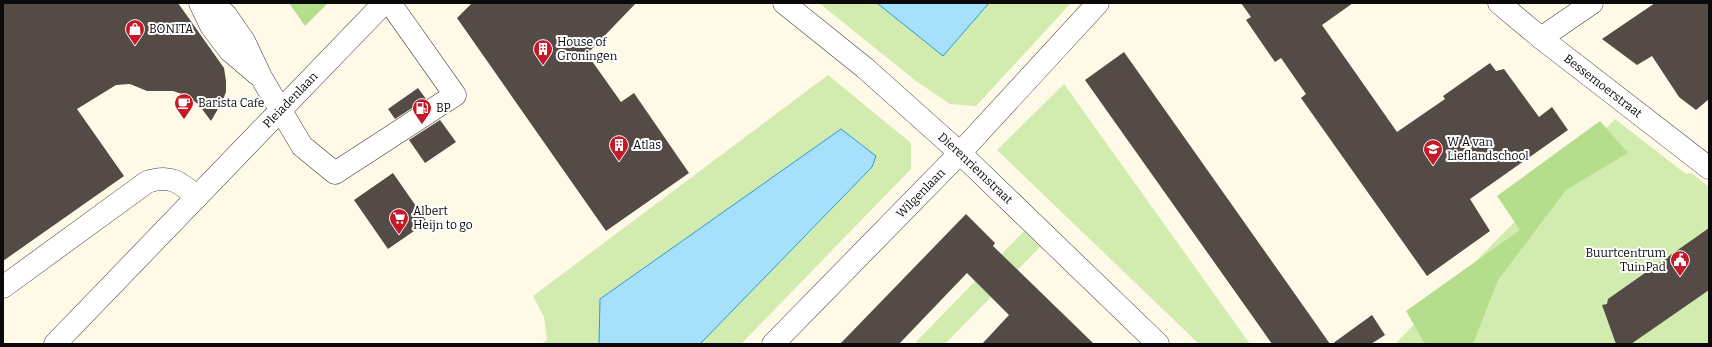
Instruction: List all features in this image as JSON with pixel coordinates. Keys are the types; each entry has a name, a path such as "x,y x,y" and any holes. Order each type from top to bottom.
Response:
{"street":[{"path":"200,3 211,26 230,51 261,77"},
{"path":"212,3 226,15 244,41 261,77 302,146 336,173 455,95 390,3"},
{"name":"Pleiadenlaan","path":"56,344 384,3"},
{"name":"Dierenriemstraat","path":"784,3 865,68 960,153 1158,344"},
{"name":"Wilgenlaan","path":"772,344 960,153 1098,3"},
{"name":"Bessemoerstraat","path":"1499,3 1540,38 1709,168"},
{"path":"1540,38 1592,3"},
{"path":"3,287 147,182 156,179 175,180 183,184 197,197"}],"green space":[{"path":"289,3 328,3 305,26"},
{"path":"819,3 877,3 943,56 989,3 1071,3 976,106 950,104 916,81"},
{"path":"828,75 911,143 911,169 741,344 700,344 872,167 600,299 599,344 541,344 547,340 544,317 533,296"},
{"path":"1064,84 1250,344 1199,344 997,150"},
{"path":"1615,119 1686,174 1691,173 1709,187 1709,344 1395,344"},
{"path":"1600,121 1628,153 1566,190 1498,280 1473,344 1425,344 1406,311 1520,230 1497,196"},
{"path":"1024,231 1040,247 945,344 914,344"}],"water":[{"path":"877,3 989,3 943,56"},
{"path":"841,129 876,156 872,167 700,344 599,344 600,299"}],"building":[{"path":"3,3 178,3 224,68 226,92 211,121 199,105 188,96 173,91 147,91 130,84 116,85 77,109 124,176 3,261"},
{"path":"472,3 636,3 587,54 621,102 634,93 689,173 606,231 457,18"},
{"name":"W A van Lieflandschool","path":"1241,3 1353,3 1322,25 1397,132 1445,99 1443,96 1490,63 1496,71 1504,69 1539,117 1552,107 1568,130 1470,199 1490,231 1427,276 1301,98 1306,94 1281,58 1275,62 1246,20 1251,17"},
{"path":"1655,3 1709,3 1709,99 1696,110 1679,97 1652,56 1637,65 1602,39"},
{"path":"1124,52 1330,344 1272,344 1085,80"},
{"path":"418,88 426,99 395,119 388,109"},
{"path":"440,120 456,142 425,163 409,140"},
{"path":"393,173 427,222 388,249 354,200"},
{"path":"966,214 995,243 993,246 1094,344 982,344 1009,315 967,273 899,344 840,344"},
{"path":"1709,228 1709,290 1631,344 1616,344 1602,305 1607,304 1608,299"},
{"path":"1372,315 1385,335 1371,344 1332,344"}],"place":[{"name":"BONITA","path":"135,46"},
{"name":"House of Groningen","path":"543,66"},
{"name":"Barista Cafe","path":"184,120"},
{"name":"BP","path":"422,125"},
{"name":"Atlas","path":"619,162"},
{"name":"W A van Lieflandschool","path":"1433,166"},
{"name":"Albert Heijn to go","path":"399,235"},
{"name":"Buurtcentrum TuinPad","path":"1680,277"}]}
